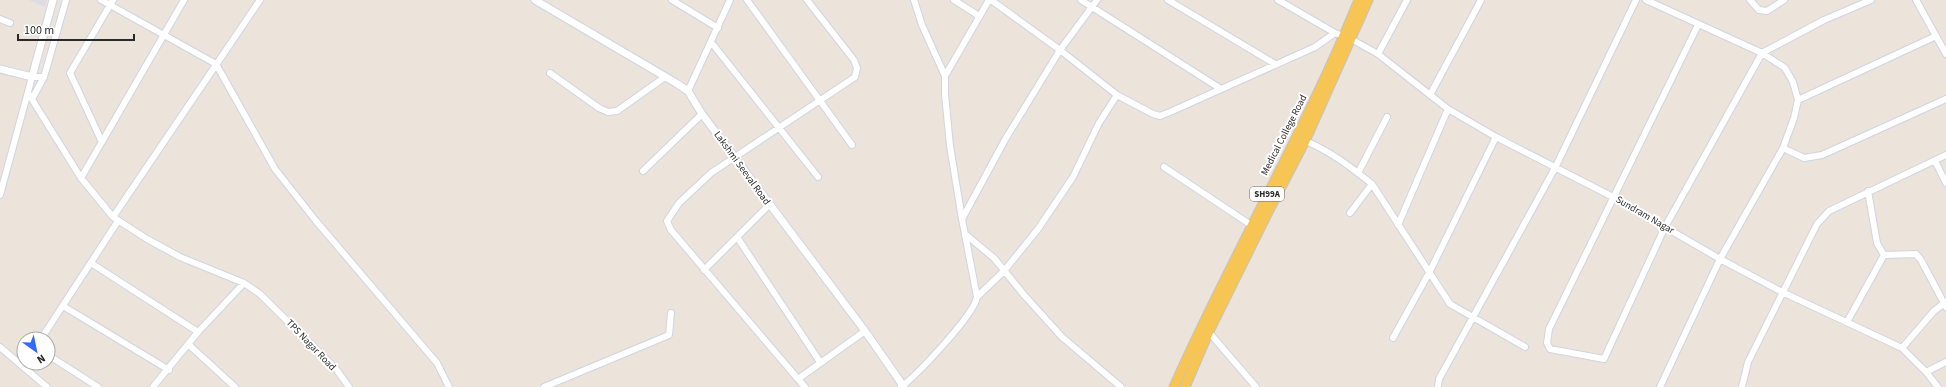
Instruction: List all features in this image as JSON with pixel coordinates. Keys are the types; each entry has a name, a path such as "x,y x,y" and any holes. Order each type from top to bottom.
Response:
{"main road":[{"name":"Medical College Road","path":"1186,387 1209,331 1269,210 1306,141 1359,0"},
{"name":"Medical College Road","path":"1174,387 1202,325 1251,225 1298,137 1344,37 1368,0"}],"street":[{"path":"0,196 30,96 32,77 53,0"},
{"path":"30,96 44,77 66,0"},
{"path":"101,0 111,2 216,64 275,168 316,221 437,362 449,387"},
{"path":"81,178 184,0"},
{"path":"46,331 91,263 115,219 216,64 260,0"},
{"name":"Lakshmi Seeval Road","path":"535,0 688,91 702,114 865,331 903,387"},
{"path":"672,0 718,28"},
{"path":"688,91 730,0"},
{"path":"747,0 852,145"},
{"path":"805,387 704,270 671,230 667,221 679,203 711,173 855,77 857,68 854,60 807,0"},
{"path":"903,387 963,323 976,303 977,297 950,146 945,94 945,76 922,25 914,0"},
{"path":"954,0 979,16"},
{"path":"945,76 979,16 990,0 1060,50 1116,95 1153,114 1160,116 1275,64 1315,47 1344,37"},
{"path":"1081,0 1221,89"},
{"path":"962,219 1006,138 1060,50 1097,0"},
{"path":"1168,0 1275,64"},
{"name":"Sundram Nagar","path":"1278,0 1378,54 1448,109 1496,137 1613,197 1720,260 1782,292 1902,348 1926,372 1938,387"},
{"path":"1378,54 1407,0"},
{"path":"1430,95 1481,0"},
{"path":"1438,387 1439,379 1555,168 1636,0"},
{"path":"1646,0 1762,53 1785,68 1793,82 1798,100 1784,148 1720,260 1660,387"},
{"path":"1750,0 1758,10 1767,11 1784,0"},
{"path":"1698,25 1549,329 1547,343 1550,349 1604,359 1665,227 1762,53 1824,20 1871,0"},
{"path":"1916,0 1946,54"},
{"path":"102,142 70,73 111,2"},
{"path":"0,19 10,23"},
{"path":"1798,100 1936,36"},
{"path":"711,42 818,177"},
{"path":"1,72 32,77 44,77"},
{"path":"550,73 608,112 617,111 665,77"},
{"path":"977,297 1004,270 1038,229 1073,177 1099,123 1116,95"},
{"name":"TPS Nagar Road","path":"30,96 81,178 115,219 180,257 244,283 272,304 336,369 349,387"},
{"path":"1784,148 1804,158 1822,155 1946,98"},
{"path":"1398,225 1448,109"},
{"path":"644,171 702,114"},
{"path":"1358,173 1387,117"},
{"path":"1394,338 1429,273 1496,137"},
{"path":"1306,141 1316,145 1372,184 1450,304 1525,347"},
{"path":"1742,387 1748,362 1817,224 1830,211 1868,191 1946,155"},
{"path":"1935,161 1946,183"},
{"path":"1164,167 1251,225"},
{"path":"1350,213 1372,184"},
{"path":"1868,191 1878,243 1884,255"},
{"path":"704,270 769,205"},
{"path":"965,234 994,258 1062,337 1121,387"},
{"path":"737,237 820,362"},
{"path":"1884,255 1916,254 1921,260 1945,304 1934,311 1902,348"},
{"path":"1846,322 1884,255"},
{"path":"91,263 198,332"},
{"path":"153,387 169,370 198,332 244,283"},
{"path":"63,306 169,370"},
{"path":"544,387 669,335 671,313"},
{"path":"1202,325 1209,331 1256,387"},
{"path":"798,379 865,331"},
{"path":"188,344 235,387"},
{"path":"0,347 16,359"},
{"path":"56,360 98,387"},
{"path":"1926,372 1946,362"},
{"path":"30,371 47,387"}],"shaded area":[{"path":"29,0 47,0 45,7"}]}
